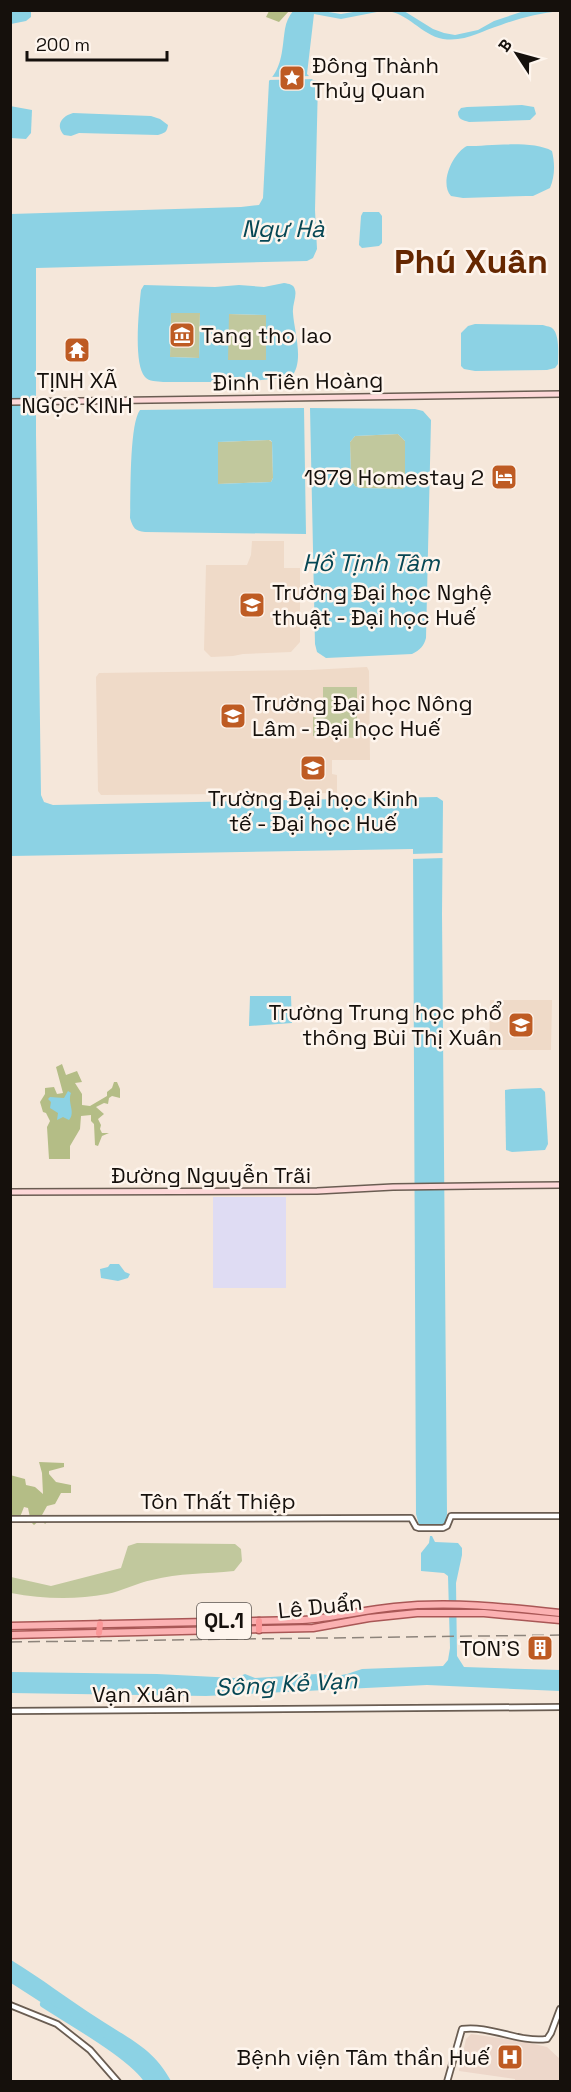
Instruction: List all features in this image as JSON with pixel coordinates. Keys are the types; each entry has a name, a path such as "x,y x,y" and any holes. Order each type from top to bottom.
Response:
{"highway":[{"path":"259,1621 259,1629"},
{"path":"99,1633 100,1624"}],"main road":[{"name":"Đinh Tiên Hoàng","path":"10,402 561,394"},
{"name":"Đường Nguyễn Trãi","path":"10,1191 290,1191 561,1185"},
{"name":"Lê Duẩn","path":"10,1626 321,1618 394,1607 437,1605 495,1606 561,1613"},
{"name":"Lê Duẩn","path":"10,1635 313,1628 369,1618 417,1613 484,1613 561,1620"}],"street":[{"name":"Tôn Thất Thiệp","path":"10,1519 411,1518 419,1528 443,1528 447,1526 451,1516 561,1516"},
{"name":"Vạn Xuân","path":"10,1711 561,1707"},
{"path":"10,2005 57,2024 90,2050 118,2082"},
{"path":"447,2082 462,2029 547,2039 561,2009"}],"shaded area":[{"name":"Trường Đại học Nghệ thuật - Đại học Huế","path":"252,541 284,541 284,568 300,568 300,642 291,652 211,657 204,650 206,565 247,565 251,555"},
{"name":"Trường Đại học Nông Lâm - Đại học Huế","path":"367,667 369,671 370,760 332,760 332,774 337,775 337,793 101,795 98,791 96,677 99,673"},
{"name":"Trường Trung học phổ thông Bùi Thị Xuân","path":"490,1000 552,1000 551,1050 489,1050"},
{"path":"213,1197 286,1197 286,1288 213,1288"},
{"name":"Bệnh viện Tâm thần Huế","path":"471,2034 547,2047 560,2059 560,2081 515,2081 515,2079 459,2071 466,2039"}],"green space":[{"path":"269,10 289,11 279,22 266,17"},
{"path":"171,312 200,313 199,358 170,357"},
{"path":"228,314 267,315 266,360 228,360"},
{"path":"398,434 405,441 405,487 402,489 355,486 351,479 350,442 355,436"},
{"path":"269,440 272,442 273,478 271,482 218,484 218,442"},
{"path":"323,687 357,687 357,738 313,736 313,717 323,717"},
{"path":"62,1064 66,1075 77,1071 82,1082 75,1083 82,1094 82,1105 90,1106 107,1096 114,1082 117,1082 120,1089 120,1098 112,1096 108,1104 104,1103 96,1107 104,1114 98,1119 102,1133 109,1133 102,1136 98,1146 95,1145 91,1115 81,1116 80,1129 70,1146 70,1159 49,1159 47,1127 50,1121 43,1112 40,1102 45,1094 45,1088 54,1087 57,1094 63,1093 56,1067"},
{"path":"39,1462 64,1463 64,1467 49,1471 49,1474 56,1482 71,1485 71,1493 61,1493 55,1504 47,1506 42,1515 43,1519 48,1521 45,1524 41,1519 34,1525 31,1522 28,1508 24,1507 20,1517 11,1521 10,1475 25,1479 26,1485 35,1487 43,1494"},
{"path":"137,1543 235,1544 241,1549 242,1561 234,1571 162,1578 95,1596 59,1598 11,1593 11,1577 51,1586 121,1568 128,1546"}],"water":[{"path":"10,11 31,11 31,17 26,21 11,24"},
{"name":"Ngự Hà","path":"293,11 322,11 341,14 382,11 341,19 314,14 307,74 313,80 318,81 315,210 317,249 313,258 307,261 36,268 41,795 44,802 53,805 437,797 443,801 447,1514 445,1524 442,1526 419,1525 416,1514 413,849 11,856 11,214 259,205 263,198 269,81 277,69 286,24"},
{"path":"385,11 404,11 433,29 455,35 478,30 494,21 524,11 560,11 523,18 452,40 435,37 401,15"},
{"path":"522,105 534,107 536,114 530,120 469,122 458,115 461,108 467,107"},
{"path":"10,106 32,110 31,133 26,139 11,138"},
{"path":"73,113 151,116 168,125 165,132 158,135 79,133 71,136 64,135 60,128 61,121"},
{"path":"523,145 552,151 554,170 550,188 533,196 463,198 451,196 446,184 449,169 457,155 467,146"},
{"path":"363,212 379,212 382,216 382,243 379,246 362,248 359,245"},
{"path":"284,283 294,287 293,313 298,355 295,371 291,377 241,382 163,382 151,381 145,377 141,370 138,349 139,309 141,290 144,285 264,287","holes":["171,313 200,313 199,358 170,357","229,314 266,315 266,360 228,360"]},
{"path":"475,324 542,325 551,328 555,331 557,340 558,364 555,368 547,370 475,371 464,369 461,366 461,333 468,326"},
{"path":"304,408 306,534 145,532 137,530 133,527 130,518 131,478 132,445 136,418 140,410","holes":["270,440 272,442 273,478 271,482 218,484 218,442"]},
{"name":"Hồ Tịnh Tâm","path":"310,408 423,411 431,420 426,638 424,643 412,654 326,658 317,652","holes":["398,434 405,441 405,487 402,489 355,486 351,479 350,442 355,436"]},
{"path":"250,996 291,996 292,1023 249,1026"},
{"path":"541,1088 545,1092 548,1144 545,1150 512,1152 506,1150 505,1090"},
{"path":"68,1091 71,1093 71,1117 69,1120 63,1117 57,1120 58,1113 50,1108 51,1102 48,1099 50,1097 64,1098"},
{"path":"110,1264 119,1264 125,1272 130,1274 128,1278 118,1281 101,1278 100,1269"},
{"name":"Sông Kẻ Vạn","path":"430,1536 435,1542 458,1543 462,1548 456,1583 457,1656 464,1667 560,1670 560,1691 427,1685 206,1696 11,1693 11,1672 157,1674 235,1678 245,1674 255,1678 317,1674 335,1676 362,1669 443,1666 448,1660 450,1648 448,1576 444,1573 421,1571 421,1553 429,1543"},
{"path":"11,1960 140,2045 156,2060 171,2081 150,2081 123,2055 11,1983"}],"pier":[{"name":"Đông Thành Thủy Quan","path":"313,76 318,79 266,80 268,77"},
{"path":"444,853 444,858 411,859 411,854"}],"waterway":[{"path":"44,2004 116,2051 142,2072 149,2082"}],"railway":[{"path":"10,1642 560,1635"}],"place":[{"name":"Đông Thành Thủy Quan","path":"292,78"},
{"name":"Tang tho lao","path":"182,335"},
{"name":"TỊNH XÃ NGỌC KINH","path":"77,350"},
{"name":"1979 Homestay 2","path":"504,477"},
{"name":"Trường Đại học Nghệ thuật - Đại học Huế","path":"252,605"},
{"name":"Trường Đại học Nông Lâm - Đại học Huế","path":"233,716"},
{"name":"Trường Đại học Kinh tế - Đại học Huế","path":"313,768"},
{"name":"Trường Trung học phổ thông Bùi Thị Xuân","path":"521,1025"},
{"name":"TON'S","path":"540,1648"},
{"name":"Bệnh viện Tâm thần Huế","path":"510,2057"}],"district":[{"name":"Phú Xuân","path":"471,261"}]}
